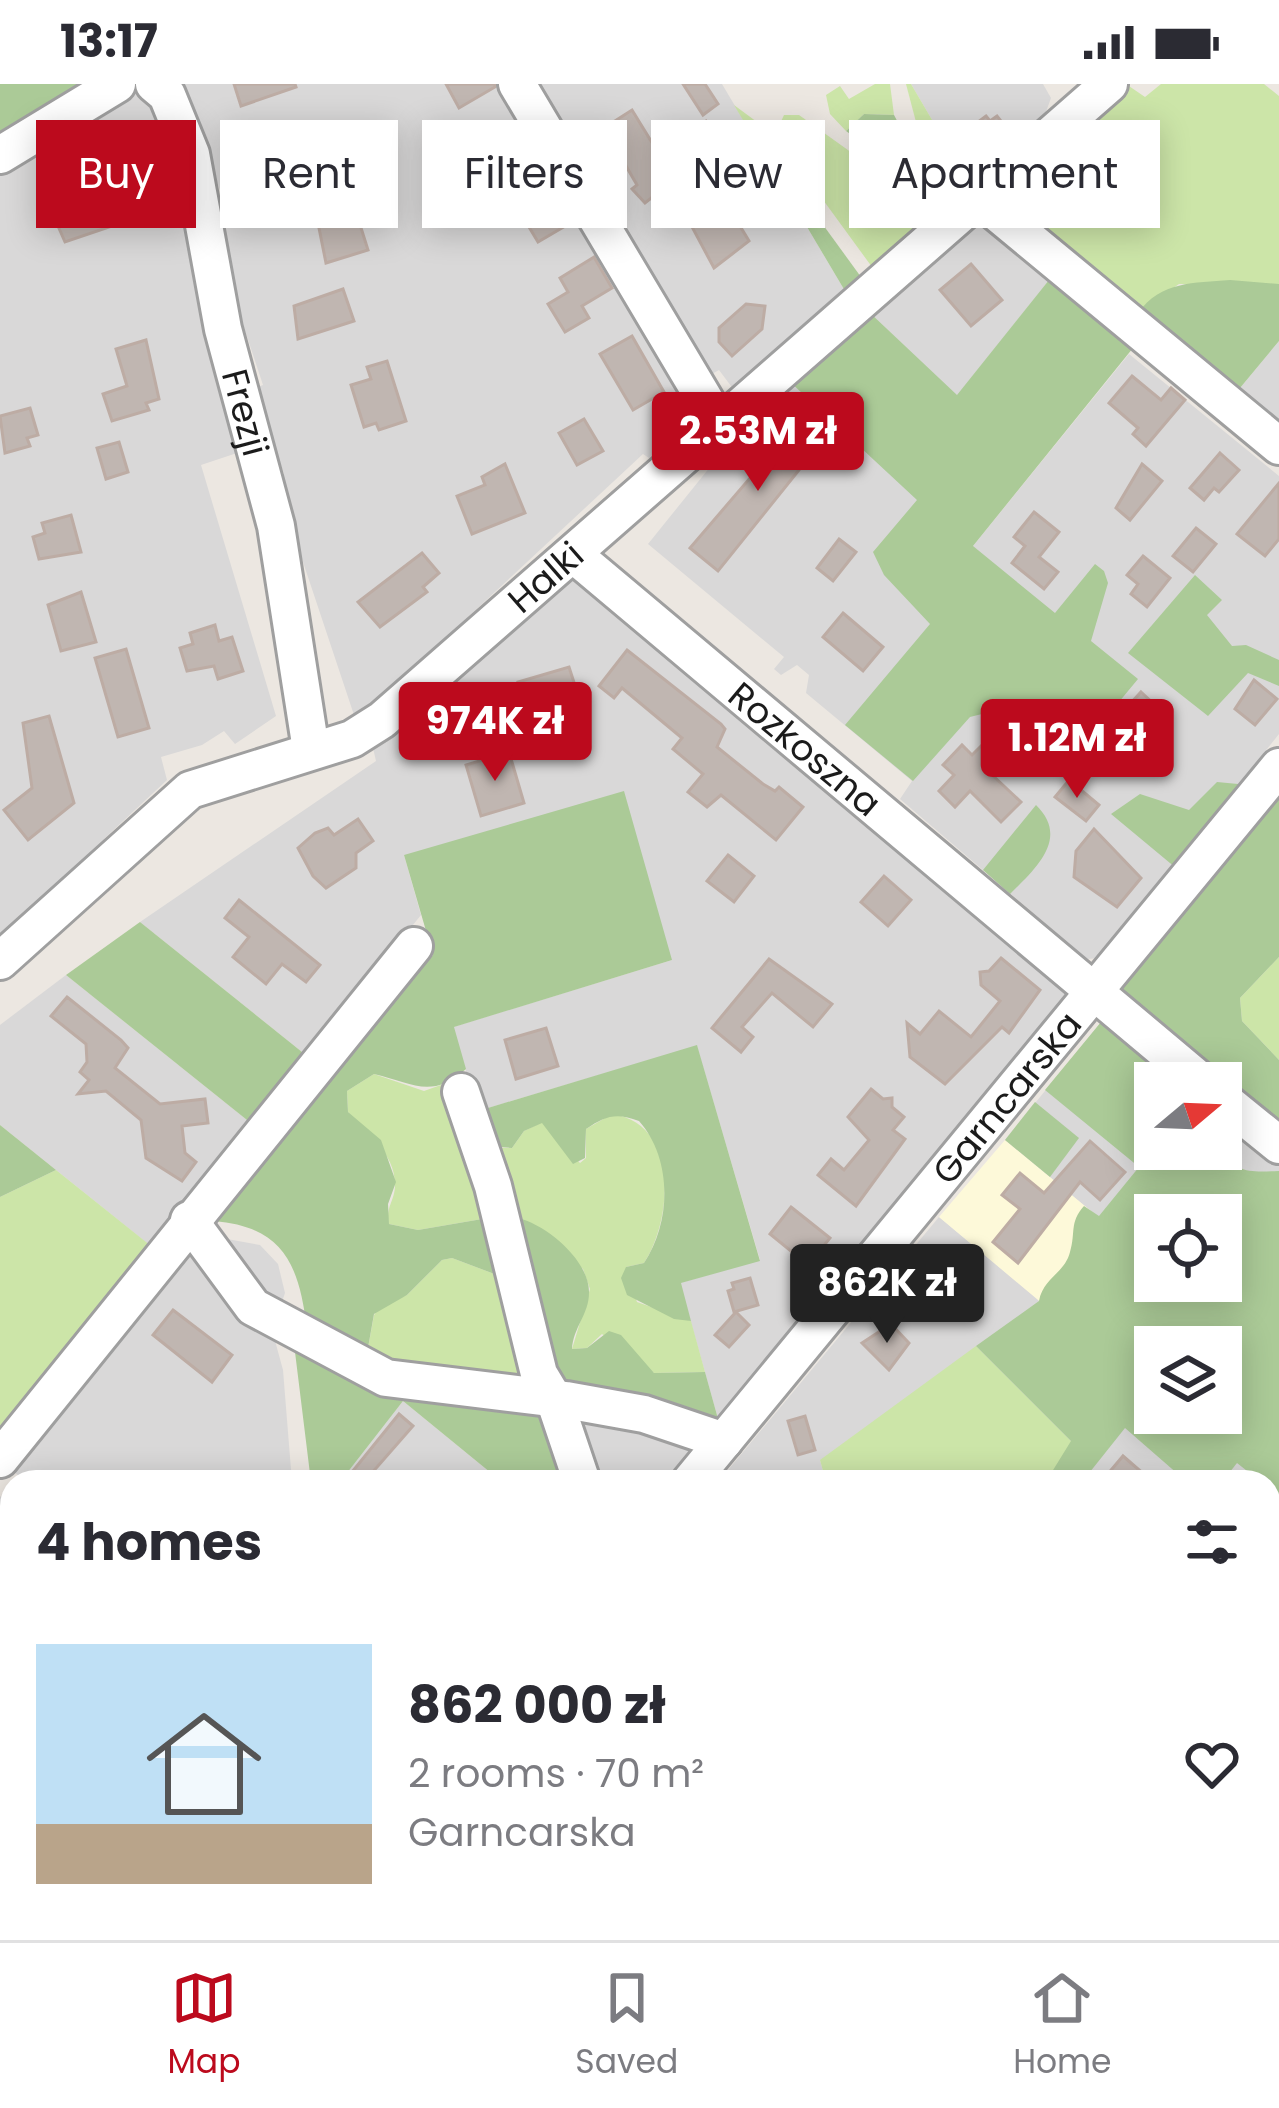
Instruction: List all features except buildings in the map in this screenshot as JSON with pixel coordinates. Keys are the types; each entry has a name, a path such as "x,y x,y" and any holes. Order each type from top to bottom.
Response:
{"street":[{"path":"0,155 117,84"},
{"name":"Frezji","path":"154,84 167,94 191,154 223,329 276,526 311,750"},
{"path":"518,84 718,422"},
{"name":"Halki","path":"1065,99 1109,84"},
{"name":"Halki","path":"0,961 190,790 352,739 382,720 944,228"},
{"path":"1015,228 1279,446"},
{"name":"Rozkoszna","path":"573,554 1177,1062"},
{"name":"Garncarska","path":"700,1470 1279,767"},
{"path":"0,1460 414,946"},
{"path":"461,1092 493,1186 539,1374 554,1399 578,1470"},
{"path":"1242,1115 1279,1145"},
{"path":"189,1220 253,1307 367,1370 409,1384 644,1414 724,1441"}],"shaded area":[{"path":"180,84 503,84 524,120 422,120 422,228 588,228 698,415 649,458 643,454 468,617 472,627 388,701 354,715 275,478 284,474 255,388 263,385 212,231 398,228 398,120 220,120 220,190"},
{"path":"532,84 722,84 743,120 651,120 651,228 808,228 845,291 734,390 719,370 705,378 617,228 627,228 627,120 553,120"},
{"path":"911,84 1043,84 1051,98 1043,120 932,120"},
{"path":"142,89 158,98 164,120 77,120"},
{"path":"36,147 36,228 193,228 201,292 237,453 201,465 276,716 235,744 224,731 202,745 161,757 167,780 105,838 84,872 0,945 0,170"},
{"path":"964,228 992,228 1050,279 957,396 868,311"},
{"path":"1279,341 1279,429 1235,394"},
{"path":"1129,354 1279,476 1279,734 1239,784 1247,795 1100,958 1087,959 900,799 912,781 806,693 809,675 797,665 781,675 774,669 784,657 648,544 756,410 789,381 973,546"},
{"path":"571,574 1072,984 1069,997 720,1426 680,1283 760,1260 697,1046 478,1111 453,1027 672,960 404,855 421,915 307,1056 140,922 376,761 373,748"},
{"path":"66,975 252,1124 152,1247 0,1125 0,1025"},
{"path":"1106,1016 1140,1062 1134,1062 1134,1170 1242,1170 1242,1127 1279,1157 1279,1470 973,1470 820,1460 823,1470 728,1470 939,1217 1130,1376 1134,1371 1134,1434 1242,1434 1242,1326 1171,1326 1190,1302 1242,1302 1242,1194 1134,1194 1134,1247 1005,1140"},
{"path":"1005,1140 1134,1247 1134,1302 1147,1302 1141,1326 1134,1326 1130,1377 939,1217"},
{"path":"216,1237 260,1245 278,1264 285,1293 277,1316"},
{"path":"195,1244 274,1337 283,1370 291,1470 10,1469"},
{"path":"403,1401 487,1470 349,1470"},
{"path":"564,1412 597,1414 703,1448 686,1470 583,1470"}],"green space":[{"path":"0,84 97,84 36,120 0,145"},
{"path":"875,84 890,84 894,115 864,114 849,120 846,131 830,114 826,95 840,86 849,99"},
{"path":"906,84 911,84 932,120 915,120"},
{"path":"1126,84 1145,97 1161,84 1264,84 1279,96 1279,284 1179,284 1138,313 1038,228 1160,228 1160,120 1086,120"},
{"path":"864,114 894,115 897,120 858,120"},
{"path":"784,115 799,115 806,120 782,120"},
{"path":"825,134 849,151 849,228 916,228 872,267 825,203"},
{"path":"808,228 825,228 861,277 845,291"},
{"path":"1053,275 1137,343 973,546 1055,613 1095,564 1104,571 1108,583 1091,641 1138,679 1060,773 1047,773 1028,758 1030,724 1014,706 970,717 913,781 845,725 930,624 884,575 873,552 917,500 789,381 868,311 957,395"},
{"path":"1230,280 1279,284 1279,341 1235,394 1138,313 1168,289"},
{"path":"1195,575 1222,600 1207,615 1232,646 1246,645 1279,660 1279,686 1248,673 1208,716 1128,653"},
{"path":"1279,780 1279,957 1240,998 1242,1021 1279,1060 1279,1137 1242,1106 1242,1062 1191,1062 1112,995"},
{"path":"1217,782 1238,784 1247,795 1182,873 1111,814 1140,794 1189,810"},
{"path":"624,791 672,960 454,1027 466,1069 442,1084 422,1086 374,1074 347,1091 348,1112 381,1140 396,1182 388,1204 389,1224 418,1230 488,1218 505,1278 452,1258 442,1260 407,1295 374,1314 366,1359 307,1329 299,1286 284,1253 257,1231 214,1221 433,955 404,855"},
{"path":"1036,805 1046,817 1050,841 1039,863 1010,894 983,870"},
{"path":"140,922 307,1056 252,1124 66,975"},
{"path":"1279,957 1279,1060 1242,1021 1240,998"},
{"path":"1106,1016 1162,1062 1134,1062 1134,1163 1045,1090"},
{"path":"697,1045 760,1261 681,1283 691,1321 674,1319 627,1295 621,1278 626,1267 644,1263 663,1209 658,1153 639,1121 617,1116 586,1129 585,1158 573,1164 542,1123 524,1131 512,1148 489,1146 478,1111"},
{"path":"374,1074 424,1091 452,1081 488,1218 418,1230 389,1224 395,1185 390,1162 348,1112 347,1091"},
{"path":"1035,1102 1079,1138 1050,1177 1005,1140"},
{"path":"612,1114 634,1121 649,1135 664,1175 661,1222 654,1244 644,1263 626,1267 637,1302 691,1321 705,1372 654,1373 602,1334 587,1348 572,1349 590,1289 583,1269 518,1218 489,1147 512,1148 524,1131 542,1122 580,1163 586,1158 586,1129"},
{"path":"0,1125 56,1170 0,1197"},
{"path":"56,1170 156,1250 0,1448 0,1197"},
{"path":"1137,1170 1279,1171 1279,1470 1246,1470 1237,1463 1231,1470 1173,1470 1125,1428 1092,1470 1053,1470 1071,1441 976,1346 1039,1301 1067,1259 1084,1206 1099,1216"},
{"path":"518,1218 565,1246 587,1281 588,1301 572,1349 587,1348 609,1331 621,1335 654,1373 705,1372 720,1426 557,1389"},
{"path":"452,1258 505,1278 527,1377 366,1359 374,1315 381,1306 407,1295 442,1260"},
{"path":"299,1346 545,1410 572,1470 487,1470 403,1401 349,1470 310,1470 295,1352"},
{"path":"976,1346 1072,1442 1054,1470 823,1470 820,1460"}]}
